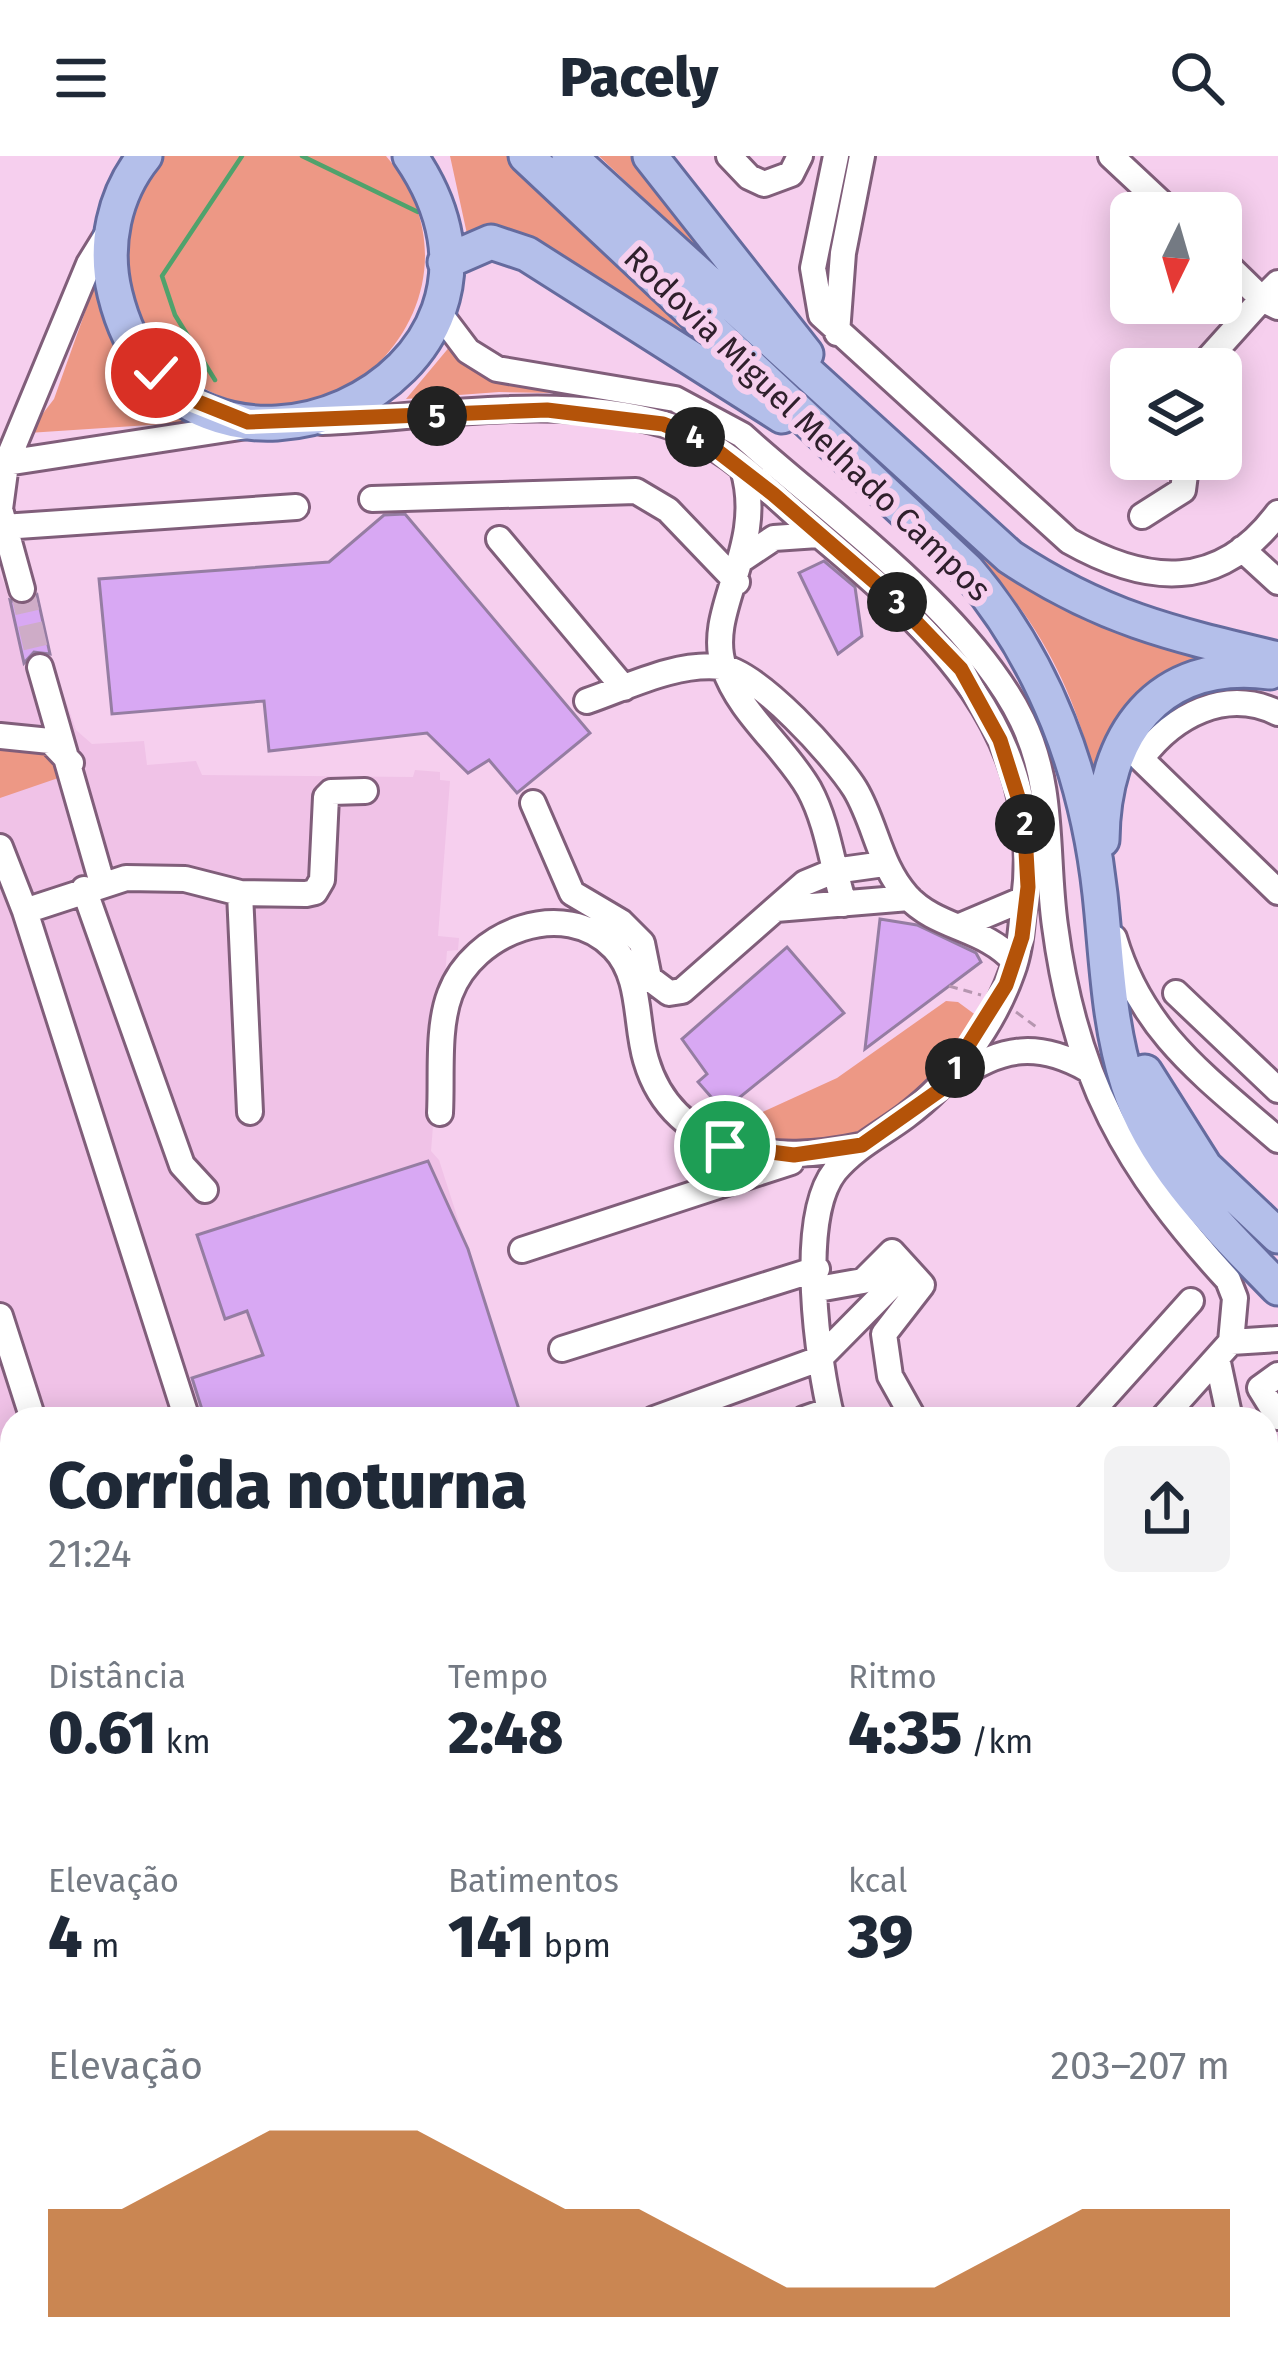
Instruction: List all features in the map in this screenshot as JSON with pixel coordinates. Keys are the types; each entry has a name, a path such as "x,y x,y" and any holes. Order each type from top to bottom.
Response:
{"main road":[{"path":"129,156 115,216 111,279 134,345 183,396 214,412 276,424 324,418 377,390 419,346 437,310 445,262 442,226 413,157"},
{"path":"115,216 146,156"},
{"name":"Rodovia Miguel Melhado Campos","path":"526,156 967,570 1005,615 1052,700 1100,890 1108,998 1119,1037"},
{"name":"Rodovia Miguel Melhado Campos","path":"568,156 1010,556 1070,596 1134,624 1278,659"},
{"path":"650,156 776,312 827,392"},
{"path":"445,262 491,242 527,254 839,453"},
{"path":"1100,890 1104,788 1123,735 1156,700 1195,678 1231,670 1278,673"},
{"path":"1119,1037 1185,1142 1278,1236"},
{"path":"1119,1037 1128,1084 1168,1161 1196,1204 1278,1288"}],"street":[{"path":"729,156 749,177 764,184 791,174 800,156"},
{"path":"836,156 816,241 812,286 821,315 1051,526 1116,568 1148,575 1180,573 1242,549 1278,513"},
{"path":"837,333 843,253 862,156"},
{"path":"1111,156 1150,192"},
{"path":"22,589 3,527 3,464 89,264 115,216"},
{"path":"1220,348 1272,297 1242,275"},
{"path":"437,310 469,351 497,369 675,399 707,412 757,449 945,617 983,658 1022,721 1046,790 1054,926 1087,1069 1113,1131 1148,1187 1228,1280 1235,1298 1224,1350 1229,1407"},
{"path":"0,429 26,409"},
{"path":"3,464 276,424 547,410 663,424 703,440 743,469 946,650 985,705 1024,816 1024,898 1015,962 998,1000 940,1090"},
{"path":"743,469 751,500 741,570 720,635 724,667 808,789 844,904"},
{"path":"1142,516 1184,490 1185,480"},
{"path":"372,500 636,491 668,510 741,570"},
{"path":"3,527 296,507"},
{"path":"741,570 774,538 818,535"},
{"path":"500,539 624,688"},
{"path":"1242,549 1278,581"},
{"path":"587,701 674,671 724,667 760,688 818,743 855,789 884,864 909,898 992,938 1015,962"},
{"path":"40,668 72,765 93,886 182,1165 205,1190"},
{"path":"1278,713 1254,706 1202,707 1165,730 1142,759 1278,892"},
{"path":"0,736 50,741 72,765"},
{"path":"26,911 93,886 168,877 240,893 316,892 322,880 326,797 331,792 365,791"},
{"path":"533,803 572,893 621,922 642,943 649,977 669,993 682,991 805,883 834,871 884,864"},
{"path":"0,847 26,911 183,1407"},
{"path":"1100,890 1125,974 1153,1026 1278,1140"},
{"path":"240,893 250,1112"},
{"path":"776,909 909,898"},
{"path":"959,926 1024,898"},
{"path":"440,1113 448,998 461,971 497,942 553,920 596,932 617,951 634,991 646,1063 684,1118 742,1152 822,1152"},
{"path":"1176,993 1278,1090"},
{"path":"829,1407 819,1359 822,1193 862,1145 984,1059 1006,1051 1046,1049 1087,1069"},
{"path":"522,1250 822,1152 862,1145"},
{"path":"562,1349 817,1279 863,1281 899,1261"},
{"path":"690,1407 819,1359 899,1261"},
{"path":"899,1261 922,1285 889,1322 884,1348 890,1376 907,1407"},
{"path":"1095,1407 1191,1301"},
{"path":"0,1316 29,1407"},
{"path":"1173,1407 1224,1350 1278,1339"},
{"path":"1272,1407 1260,1388 1278,1375"}],"path":[{"path":"949,986 998,1000"}],"shaded area":[{"path":"162,156 386,156 417,210 425,264 412,315 383,358 342,390 292,406 237,402 172,366 142,327 128,272 135,204"},
{"path":"450,156 507,156 746,370 479,231 467,234"},
{"path":"599,156 637,156 751,300"},
{"path":"94,287 109,329 131,365 159,396 195,422 28,433 54,399"},
{"path":"451,345 612,394 499,392 406,399"},
{"path":"946,524 997,565 1065,609 1205,660 1094,775 1072,702 1050,656 1008,592"},
{"path":"0,574 8,592 35,586 53,665 76,730 92,744 144,741 147,765 196,761 202,775 413,777 415,770 440,772 440,780 450,781 438,936 459,938 458,950 447,951 431,1151 439,1160 518,1407 0,1407"},
{"path":"0,742 43,749 67,775 0,798"},
{"path":"946,1001 958,1002 977,1016 924,1082 871,1125 841,1137 808,1142 721,1131 837,1078"}],"building":[{"path":"405,514 590,733 517,793 489,760 468,773 427,733 269,751 264,701 112,714 99,579 329,562 384,515"},
{"path":"824,561 855,587 862,636 838,654 799,573"},
{"path":"37,595 50,654 34,652 24,663 10,600 25,605"},
{"path":"880,919 917,925 976,953 981,962 865,1049"},
{"path":"787,947 844,1013 729,1106 724,1101 719,1106 698,1082 707,1074 682,1039"},
{"path":"428,1161 468,1249 518,1407 201,1407 192,1378 263,1355 247,1311 225,1319 197,1235"}],"waterway":[{"path":"215,380 175,315 162,276 242,156"},
{"path":"302,156 418,212"}],"tunnel":[{"path":"22,589 40,667"}],"route":[{"path":"156,373 183,396 248,422 547,410 663,424 703,440 743,469 890,595 961,669 985,705 1000,740 1024,816 1028,887 1022,937 1006,985 940,1090 862,1145 794,1155 742,1152 725,1146"}]}
